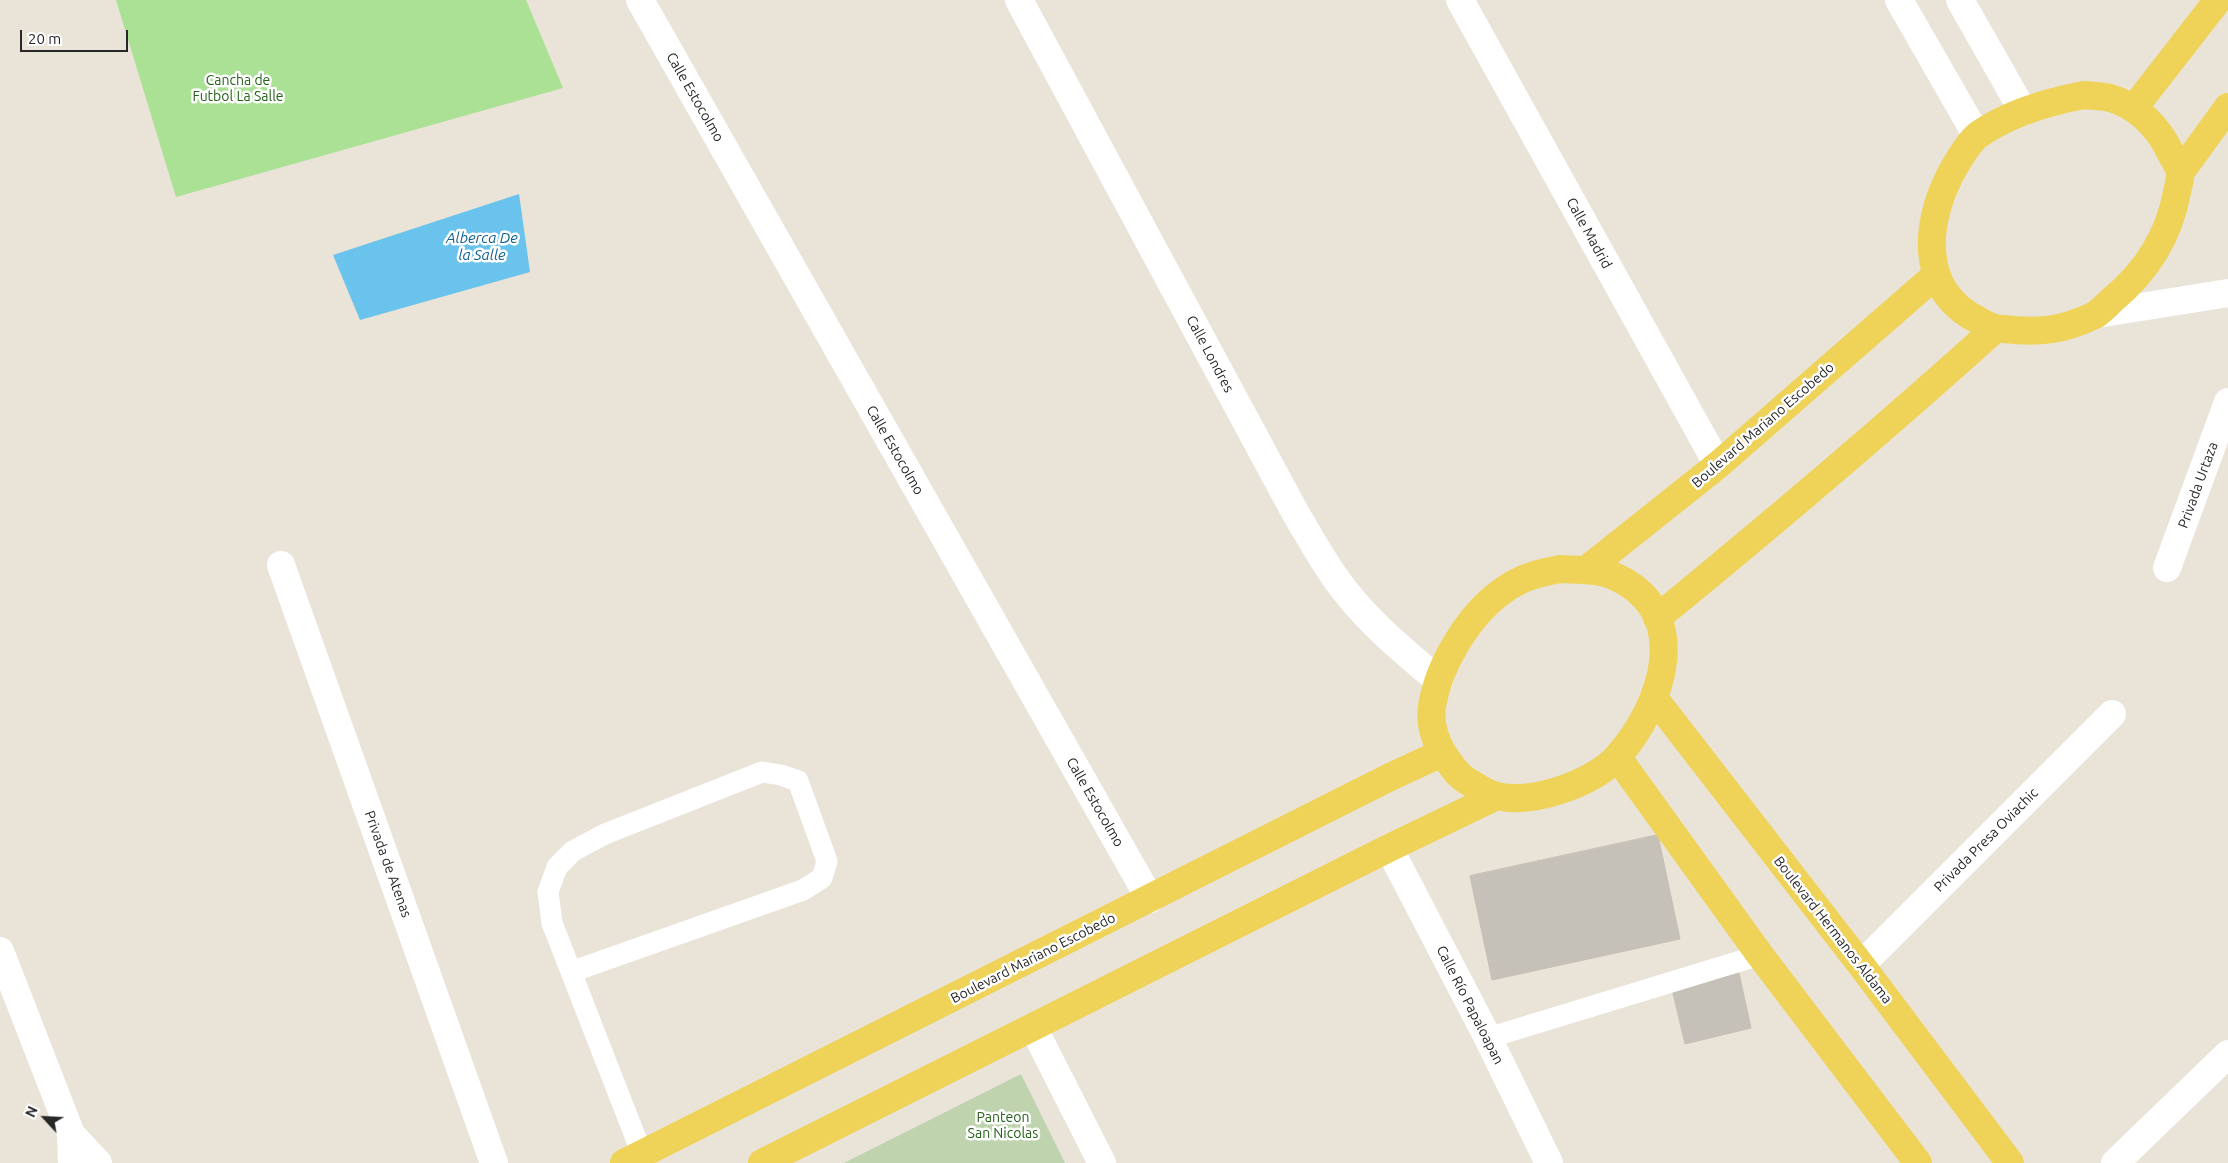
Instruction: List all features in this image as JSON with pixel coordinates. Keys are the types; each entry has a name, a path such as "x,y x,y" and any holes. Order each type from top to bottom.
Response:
{"main road":[{"path":"2134,108 2218,0"},
{"path":"2180,173 2163,136 2134,108 2110,98 2084,95 2053,101 2023,111 1977,136 1962,155 1938,201 1932,223 1932,246 1936,275 1946,297 1962,313 1995,329 2036,332 2065,326 2096,314 2143,271 2158,246 2174,211 2180,173 2228,107"},
{"name":"Boulevard Mariano Escobedo","path":"1586,570 1718,465 1936,275"},
{"path":"1657,618 1934,384 1995,329"},
{"path":"1560,569 1586,570 1614,576 1632,586 1647,599 1657,618 1663,638 1664,658 1661,679 1655,699 1618,758 1593,777 1568,787 1522,798 1497,796 1458,776 1442,753 1433,731 1432,707 1439,680 1454,647 1474,618 1503,590 1530,575 1560,569"},
{"name":"Boulevard Hermanos Aldama","path":"1655,699 1861,965 2010,1163"},
{"name":"Boulevard Mariano Escobedo","path":"633,1158 1390,777 1442,753"},
{"path":"1618,758 1760,955 1918,1163"},
{"path":"762,1163 1389,848 1497,796"}],"street":[{"name":"Calle Estocolmo","path":"640,0 1150,899"},
{"name":"Calle Londres","path":"1019,0 1296,514 1334,576 1387,637 1439,680"},
{"name":"Calle Madrid","path":"1460,0 1718,465"},
{"path":"1899,0 1977,136"},
{"path":"1960,0 2023,111"},
{"path":"2096,314 2228,293"},
{"name":"Privada Urtaza","path":"2167,568 2228,402"},
{"name":"Privada de Atenas","path":"281,565 494,1163"},
{"name":"Privada Presa Oviachic","path":"1861,965 2112,714"},
{"name":"Calle Río Papaloapan","path":"1389,848 1488,1038 1549,1163"},
{"path":"0,951 72,1134 98,1163"},
{"path":"1033,1026 1102,1163"},
{"path":"2115,1163 2228,1054"},
{"path":"72,1134 72,1163"}],"lane":[{"path":"572,972 803,890 822,878 827,861 798,782 781,775 762,772 605,834 574,851 557,867 548,892 552,923 572,972 633,1158"},
{"path":"1488,1038 1760,955"}],"green space":[{"name":"Cancha de Futbol La Salle","path":"116,0 526,0 563,88 176,197"},
{"name":"Panteon San Nicolas","path":"1021,1074 1065,1163 844,1163"}],"water":[{"name":"Alberca De la Salle","path":"519,194 530,272 360,320 333,255"}],"building":[{"path":"1658,835 1680,939 1492,980 1470,876"},
{"path":"1739,973 1751,1028 1685,1044 1672,989"}]}
